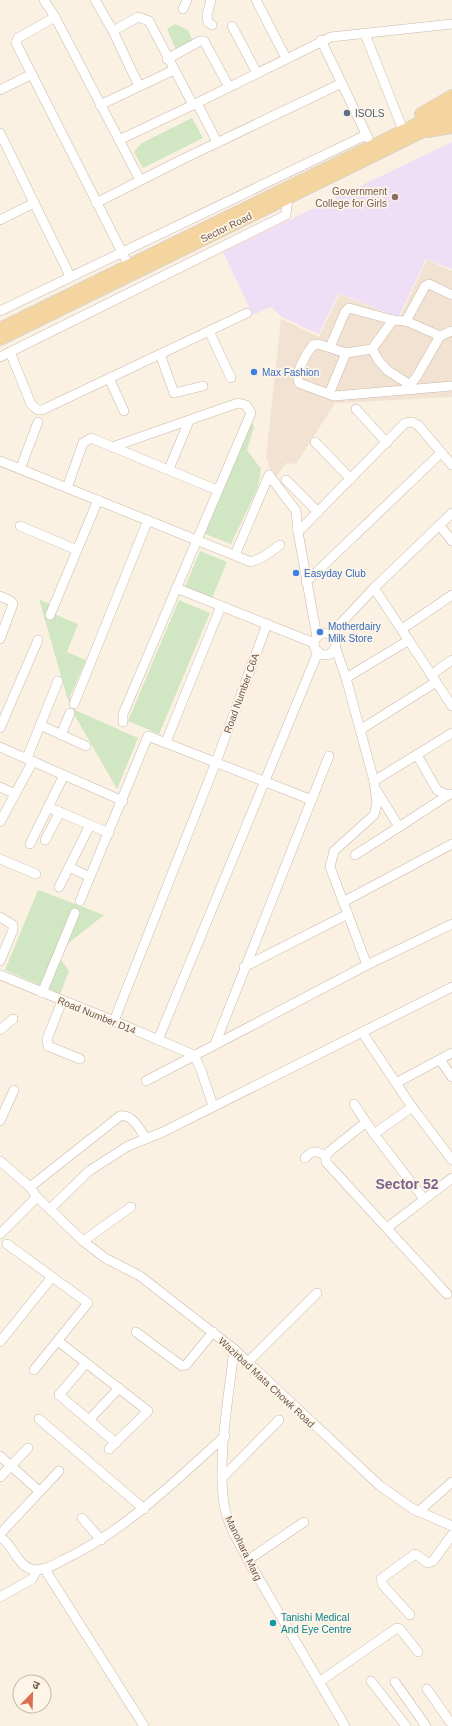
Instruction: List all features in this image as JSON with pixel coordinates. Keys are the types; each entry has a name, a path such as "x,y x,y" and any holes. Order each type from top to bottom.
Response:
{"main road":[{"path":"407,128 417,117 452,96"},
{"name":"Sector Road","path":"0,329 288,196 374,150 407,128 452,107"},
{"name":"Sector Road","path":"0,339 130,269 374,150 423,131 452,116"},
{"path":"423,131 452,128"}],"street":[{"path":"44,0 55,17 140,180"},
{"path":"94,0 113,31 139,86"},
{"path":"183,9 187,0"},
{"path":"211,0 207,15 208,22 212,25"},
{"path":"256,0 286,58"},
{"path":"55,17 16,39 17,45 130,269"},
{"path":"113,31 138,17 145,18 149,21 167,58 217,142"},
{"path":"119,140 195,104 321,40 347,34 365,34 452,24"},
{"path":"232,26 257,73"},
{"path":"365,34 407,128"},
{"path":"321,40 340,84 374,150"},
{"path":"167,58 200,41 204,41 229,87"},
{"path":"100,105 174,70"},
{"path":"0,90 32,74"},
{"path":"96,202 217,142 340,84"},
{"path":"0,133 70,276"},
{"path":"0,311 70,276 366,135"},
{"path":"0,357 286,215 288,196"},
{"path":"0,220 34,203"},
{"path":"406,321 425,286 429,284 452,295"},
{"path":"330,347 345,312 349,308 393,320 406,321 440,336"},
{"path":"10,352 31,404 38,410 42,410 247,313"},
{"path":"393,320 372,349 346,353 318,344 313,345 297,379 298,383 334,396 411,387 452,386"},
{"path":"411,387 440,336 451,330"},
{"path":"209,331 231,378"},
{"path":"372,349 383,365 411,387"},
{"path":"329,394 346,353"},
{"path":"160,354 174,393 203,386"},
{"path":"110,378 124,411"},
{"path":"115,446 238,403 246,405 251,413 196,539 123,714 123,722"},
{"path":"356,409 387,443"},
{"path":"169,469 189,421"},
{"path":"20,469 38,422"},
{"path":"298,532 405,423 412,422 418,425 452,465"},
{"path":"67,488 84,443 87,439 96,438 217,490"},
{"path":"315,442 350,479"},
{"path":"306,582 441,453"},
{"path":"0,461 251,562 263,557 280,545"},
{"path":"158,1040 318,652 298,532 296,511 269,476 235,555"},
{"path":"286,480 318,512"},
{"path":"50,615 98,500"},
{"path":"330,635 374,588 452,513"},
{"path":"61,735 148,520"},
{"path":"439,525 452,542"},
{"path":"20,526 77,550"},
{"path":"176,588 267,624 316,640"},
{"path":"374,588 452,706"},
{"path":"402,629 452,595"},
{"path":"0,596 11,601 13,604 0,639"},
{"path":"166,742 221,606"},
{"name":"Road Number C6A","path":"114,1021 216,762 267,624"},
{"path":"316,640 323,634 330,635 334,639 375,785 377,803 374,815 334,851 330,867 367,965"},
{"path":"0,728 3,710 38,640"},
{"path":"346,678 409,640"},
{"path":"318,652 324,655 330,654 335,646"},
{"path":"360,730 434,678 452,660"},
{"path":"0,822 15,794 30,760 40,725 58,681"},
{"path":"40,725 86,746"},
{"path":"375,785 417,755 452,733"},
{"path":"80,900 123,800 148,736 312,800"},
{"path":"0,747 123,800"},
{"path":"417,755 436,790 450,794"},
{"path":"215,1044 328,756"},
{"path":"30,844 64,775"},
{"path":"375,785 399,827"},
{"path":"0,787 15,794"},
{"path":"355,855 450,794"},
{"path":"48,807 109,833"},
{"path":"45,840 60,812"},
{"path":"59,887 90,825"},
{"path":"343,902 452,844"},
{"path":"0,859 36,874"},
{"path":"69,867 90,877"},
{"path":"42,993 75,913"},
{"path":"244,967 348,914"},
{"path":"0,917 9,921 13,925 13,930 0,961"},
{"path":"146,1081 367,965 452,924"},
{"name":"Road Number D14","path":"0,975 114,1021 194,1056"},
{"path":"50,1209 89,1171 128,1146 146,1139 452,987"},
{"path":"62,1001 47,1039 48,1046 80,1059"},
{"path":"0,1030 13,1019"},
{"path":"362,1032 412,1107 452,1160"},
{"path":"396,1083 452,1053"},
{"path":"194,1056 201,1070 213,1106"},
{"path":"440,1060 452,1076"},
{"path":"0,1121 14,1090"},
{"path":"354,1104 365,1123 424,1199"},
{"path":"374,1134 412,1107"},
{"path":"30,1187 120,1116 125,1115 132,1119 146,1139"},
{"path":"365,1123 326,1156 326,1162 447,1294"},
{"path":"305,1158 312,1151 316,1150 326,1156"},
{"name":"Wazirbad Mata Chowk Road","path":"0,1161 30,1187 37,1197 83,1242 105,1258 140,1276 234,1349 379,1485 418,1512 452,1526"},
{"path":"387,1228 452,1178"},
{"path":"0,1234 37,1197"},
{"path":"83,1242 132,1207"},
{"path":"7,1244 88,1303 34,1370"},
{"path":"0,1342 52,1277"},
{"path":"248,1362 317,1293"},
{"path":"136,1332 177,1364 182,1366 186,1365 213,1332"},
{"path":"58,1341 148,1411 113,1446 89,1420 59,1395 86,1363"},
{"name":"Manohara Marg","path":"234,1349 222,1478 224,1505 234,1532 248,1560 345,1726"},
{"path":"89,1420 119,1388"},
{"path":"38,1419 144,1508"},
{"path":"222,1478 279,1420"},
{"path":"0,1537 20,1562 30,1569 40,1569 77,1554 101,1540 144,1508 225,1436"},
{"path":"0,1477 28,1448"},
{"path":"0,1456 39,1492"},
{"path":"0,1534 59,1471"},
{"path":"418,1512 452,1482"},
{"path":"82,1518 101,1540"},
{"path":"248,1560 304,1522"},
{"path":"410,1615 383,1585 381,1579 415,1554 428,1563 433,1561 452,1534"},
{"path":"0,1597 28,1582 40,1569"},
{"path":"40,1569 144,1726"},
{"path":"319,1682 397,1628 400,1629 418,1652"},
{"path":"371,1680 406,1726"},
{"path":"395,1682 426,1726"},
{"path":"427,1689 449,1723"}],"shaded area":[{"name":"Government College for Girls","path":"452,142 452,269 426,259 398,318 339,293 319,334 282,317 271,307 253,315 223,252"},
{"path":"427,260 452,271 452,397 335,403 296,464 286,463 274,480 266,457 281,319 319,337 340,294 399,319"}],"green space":[{"path":"175,24 188,30 194,44 176,50 167,29"},
{"path":"192,118 203,138 143,168 134,152 142,143"},
{"path":"250,419 254,427 247,450 261,469 258,487 231,544 203,533"},
{"path":"200,551 227,562 212,598 185,587"},
{"path":"39,599 54,606 52,613 78,624 67,652 86,660 70,697 75,710 138,738 117,789 74,714 67,697"},
{"path":"179,600 210,613 159,734 128,721"},
{"path":"38,890 104,915 56,953 69,971 60,994 5,970"}],"place":[{"name":"ISOLS","path":"347,113"},
{"name":"Government College for Girls","path":"395,197"},
{"name":"Max Fashion","path":"254,372"},
{"name":"Easyday Club","path":"296,573"},
{"name":"Motherdairy Milk Store","path":"320,632"},
{"name":"Tanishi Medical And Eye Centre","path":"273,1623"}],"district":[{"name":"Sector 52","path":"407,1184"}]}
